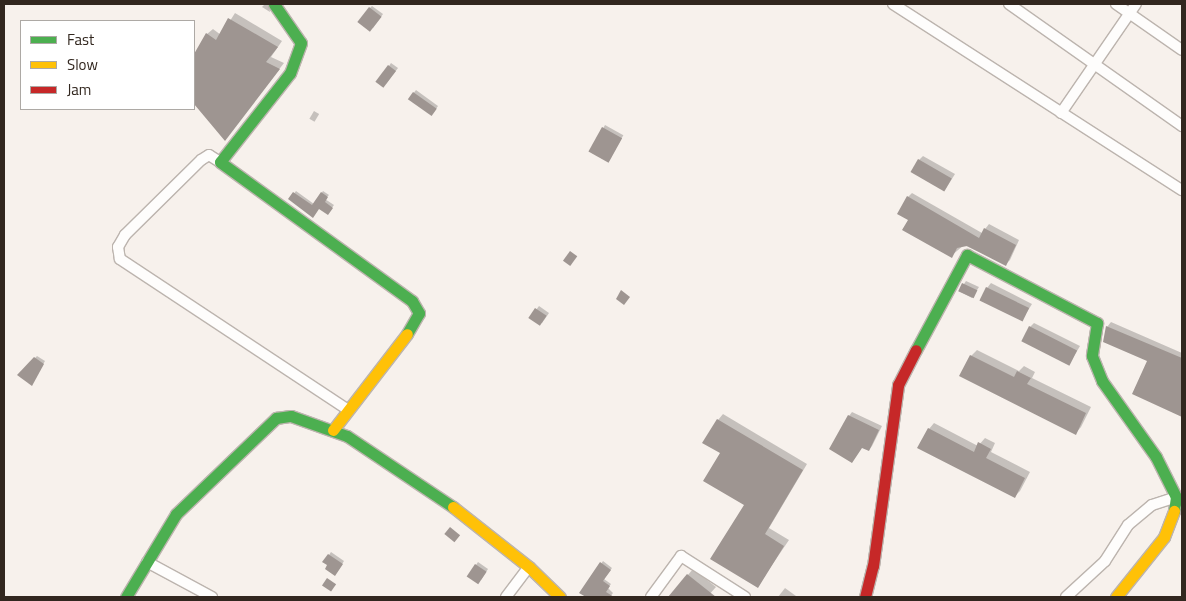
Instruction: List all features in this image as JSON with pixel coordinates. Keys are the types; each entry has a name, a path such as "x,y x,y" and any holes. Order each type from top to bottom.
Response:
{"street":[{"path":"220,162 290,73 301,43 274,4"},
{"path":"1009,4 1182,126"},
{"path":"1116,4 1182,50"},
{"path":"1061,113 1136,4"},
{"path":"897,5 1182,190"},
{"path":"333,430 415,324 419,312 412,301 209,155 201,160 125,234 118,247 120,259 348,410"},
{"path":"865,597 873,566 898,385 967,255 1097,323 1092,356 1102,380 1156,457 1179,500 1173,520 1164,537 1116,597"},
{"path":"126,597 176,514 276,418 291,416 347,436 431,490 529,566 560,597"},
{"path":"1066,597 1105,561 1128,526 1152,505 1179,500"},
{"path":"651,597 681,556 745,597"},
{"path":"147,562 212,597"},
{"path":"506,597 529,566"}],"building":[{"path":"369,7 382,17 370,32 357,22"},
{"path":"228,18 278,47 266,62 280,69 225,141 195,105 195,52 206,33 216,40"},
{"path":"388,65 396,71 383,88 375,82"},
{"path":"413,92 437,109 432,116 408,99"},
{"path":"602,127 622,138 609,163 588,151"},
{"path":"918,159 952,178 944,191 910,172"},
{"path":"293,192 312,205 321,192 328,197 325,202 333,208 328,215 319,209 313,218 288,199"},
{"path":"907,196 979,238 984,228 1016,245 1006,266 967,246 957,248 952,258 902,230 908,220 897,214"},
{"path":"570,251 577,256 570,266 563,261"},
{"path":"962,283 977,290 974,298 958,291"},
{"path":"986,287 1029,308 1023,322 979,300"},
{"path":"621,290 630,297 624,305 616,299"},
{"path":"535,308 547,316 540,326 528,318"},
{"path":"1029,326 1077,351 1069,366 1021,341"},
{"path":"1106,326 1182,358 1182,417 1132,394 1147,361 1103,342"},
{"path":"970,355 1014,377 1017,371 1031,378 1027,384 1086,413 1076,435 959,376"},
{"path":"34,357 44,364 32,386 17,375"},
{"path":"848,415 879,430 869,451 862,448 852,463 829,449"},
{"path":"717,419 803,470 765,534 784,546 758,588 710,559 744,505 703,481 720,453 702,443"},
{"path":"928,428 974,452 978,442 991,449 986,458 1025,478 1015,498 917,448"},
{"path":"450,527 460,535 454,542 444,534"},
{"path":"328,554 343,564 335,576 325,569 327,565 322,562"},
{"path":"600,562 611,570 603,581 610,586 606,592 614,597 586,597 579,593"},
{"path":"475,564 487,572 478,584 467,576"},
{"path":"687,574 716,597 668,597"},
{"path":"327,578 336,584 331,592 322,585"}],"traffic: fast":[{"path":"274,4 301,43 290,73 220,162 412,301 419,313 407,334"},
{"path":"916,350 967,255 1097,323 1092,356 1102,381 1156,457 1176,497 1174,511"},
{"path":"126,597 176,514 276,418 291,416 347,436 453,507"}],"traffic: slow":[{"path":"333,430 407,334"},
{"path":"453,507 529,567 560,597"},
{"path":"1116,597 1164,537 1174,511"}],"traffic: jam":[{"path":"865,597 873,566 898,385 916,350"}]}
